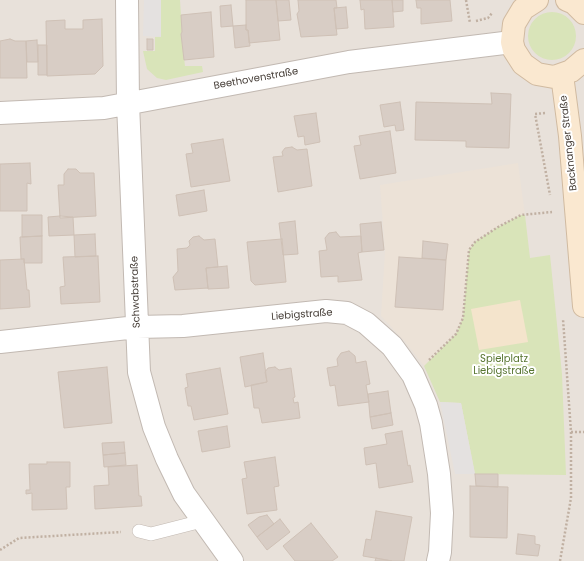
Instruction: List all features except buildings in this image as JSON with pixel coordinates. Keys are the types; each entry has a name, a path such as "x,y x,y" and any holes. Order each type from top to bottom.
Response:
{"street":[{"name":"Schwabstraße","path":"128,0 128,103 139,372 154,427 167,459 184,494 232,561"},
{"path":"567,0 574,3 584,13"},
{"path":"532,1 523,8 516,20 512,33 512,42 518,57 530,70 545,76 562,75 571,71 584,60"},
{"name":"Beethovenstraße","path":"0,113 104,108 349,62 512,42"},
{"name":"Backnanger Straße","path":"562,75 565,111 570,136 584,306"},
{"name":"Liebigstraße","path":"0,342 138,327 183,326 326,311 347,313 366,323 392,346 413,375 431,423 439,474 442,513 440,552 438,561"}],"lane":[{"path":"139,531 151,534 202,521"}],"path":[{"path":"466,0 470,23 488,18 492,12"},
{"path":"550,198 535,114 565,111"},
{"path":"551,205 553,219"},
{"path":"413,375 456,334 463,318 469,250 475,242 498,227 521,215 552,212"},
{"path":"560,561 571,498 571,432 563,315"},
{"path":"571,432 584,432"},
{"path":"0,550 19,538 139,531"}],"shaded area":[{"path":"0,0 584,0 584,561 0,561"},
{"path":"144,0 161,0 161,37 143,36"},
{"path":"518,163 525,215 521,215 498,227 476,241 469,250 463,318 456,334 424,366 407,344 381,316 385,252 380,185"},
{"path":"440,402 461,403 475,474 455,474"}],"green space":[{"path":"161,0 180,0 181,34 185,66 202,66 203,72 166,80 157,78 147,69 143,51 155,51 155,37 161,36"},
{"path":"547,12 557,12 566,16 572,22 575,27 575,45 566,56 557,60 547,60 538,56 532,50 528,41 528,31 532,22 538,16"},
{"name":"Spielplatz Liebigstraße","path":"521,215 525,215 530,258 550,255 562,374 566,475 475,474 461,403 440,402 424,366 456,334 463,318 469,250 476,241"}],"sand":[{"path":"520,300 528,342 479,350 471,309"}]}
